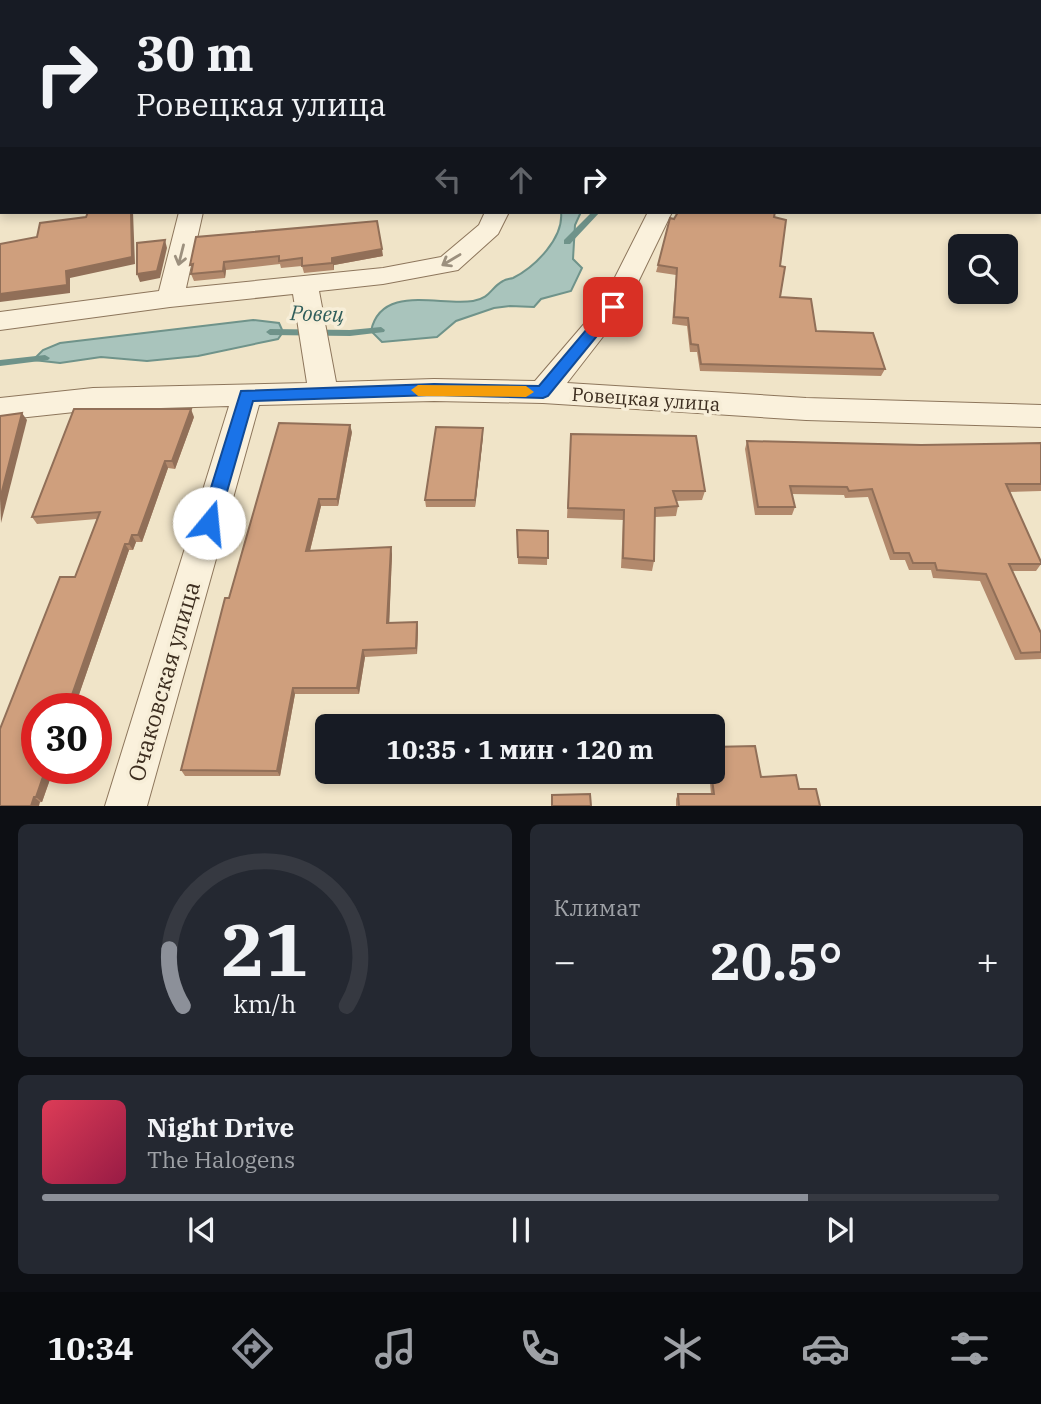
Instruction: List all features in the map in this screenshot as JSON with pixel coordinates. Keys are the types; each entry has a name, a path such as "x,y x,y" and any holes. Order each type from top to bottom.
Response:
{"street":[{"path":"170,298 191,214"},
{"path":"0,321 170,298 383,276 449,264 489,229 496,214"},
{"path":"543,392 613,307 659,214"},
{"path":"305,284 324,394"},
{"name":"Ровецкая улица","path":"0,409 93,399 434,390 543,392 806,409 1041,416"},
{"name":"Очаковская улица","path":"126,806 247,395"}],"water":[{"path":"561,214 580,214 575,225 573,259 582,268 571,291 541,299 534,307 494,308 456,321 437,337 382,342 371,331 377,316 386,307 399,302 459,302 483,298 499,284 522,273 539,259 553,241 561,222"},
{"path":"253,320 279,323 283,332 278,339 198,356 147,361 101,357 60,363 33,360 43,350 60,343"}],"building":[{"path":"87,214 131,214 132,257 66,271 67,285 0,294 0,244 37,237 40,223 86,217"},
{"path":"677,214 775,214 774,217 786,220 780,266 785,267 780,297 811,299 816,331 873,333 885,369 701,364 698,345 691,344 688,318 674,317 677,268 658,265 670,218 674,219"},
{"path":"377,221 382,249 332,258 332,263 302,266 302,258 279,261 279,256 224,262 223,271 191,274 193,264 190,265 196,237"},
{"path":"165,240 157,271 137,274 137,243"},
{"path":"74,409 191,409 172,461 165,461 138,535 132,535 129,544 125,544 73,693 21,693 21,784 40,784 31,806 0,806 0,729 60,577 75,577 100,512 32,517"},
{"path":"22,413 0,499 0,416"},
{"path":"279,423 350,425 337,499 319,499 306,551 391,547 387,623 417,622 416,648 363,650 357,688 293,688 277,771 181,770 225,598 229,598"},
{"path":"436,427 483,428 475,500 425,500"},
{"path":"571,434 696,436 705,491 673,491 678,506 655,508 654,561 623,558 624,510 568,508"},
{"path":"747,441 921,445 1041,443 1041,484 1006,484 1041,562 1009,564 1041,633 1041,652 1021,653 986,574 937,570 935,563 913,563 909,553 894,553 872,489 849,491 847,487 790,486 795,507 758,507"},
{"path":"517,530 548,531 548,558 518,557"},
{"path":"755,746 761,777 796,775 799,789 816,789 820,806 679,806 678,794 714,794 713,784 725,784 725,747"},
{"path":"590,794 591,806 552,806 552,795"}],"waterway":[{"name":"Ровец","path":"567,242 594,214"},
{"name":"Ровец","path":"270,332 350,333 381,330"},
{"name":"Ровец","path":"0,363 45,358"}],"slow traffic":[{"path":"418,390 526,392"}],"route":[{"path":"209,523 247,395 434,390 543,392 613,307"}]}
